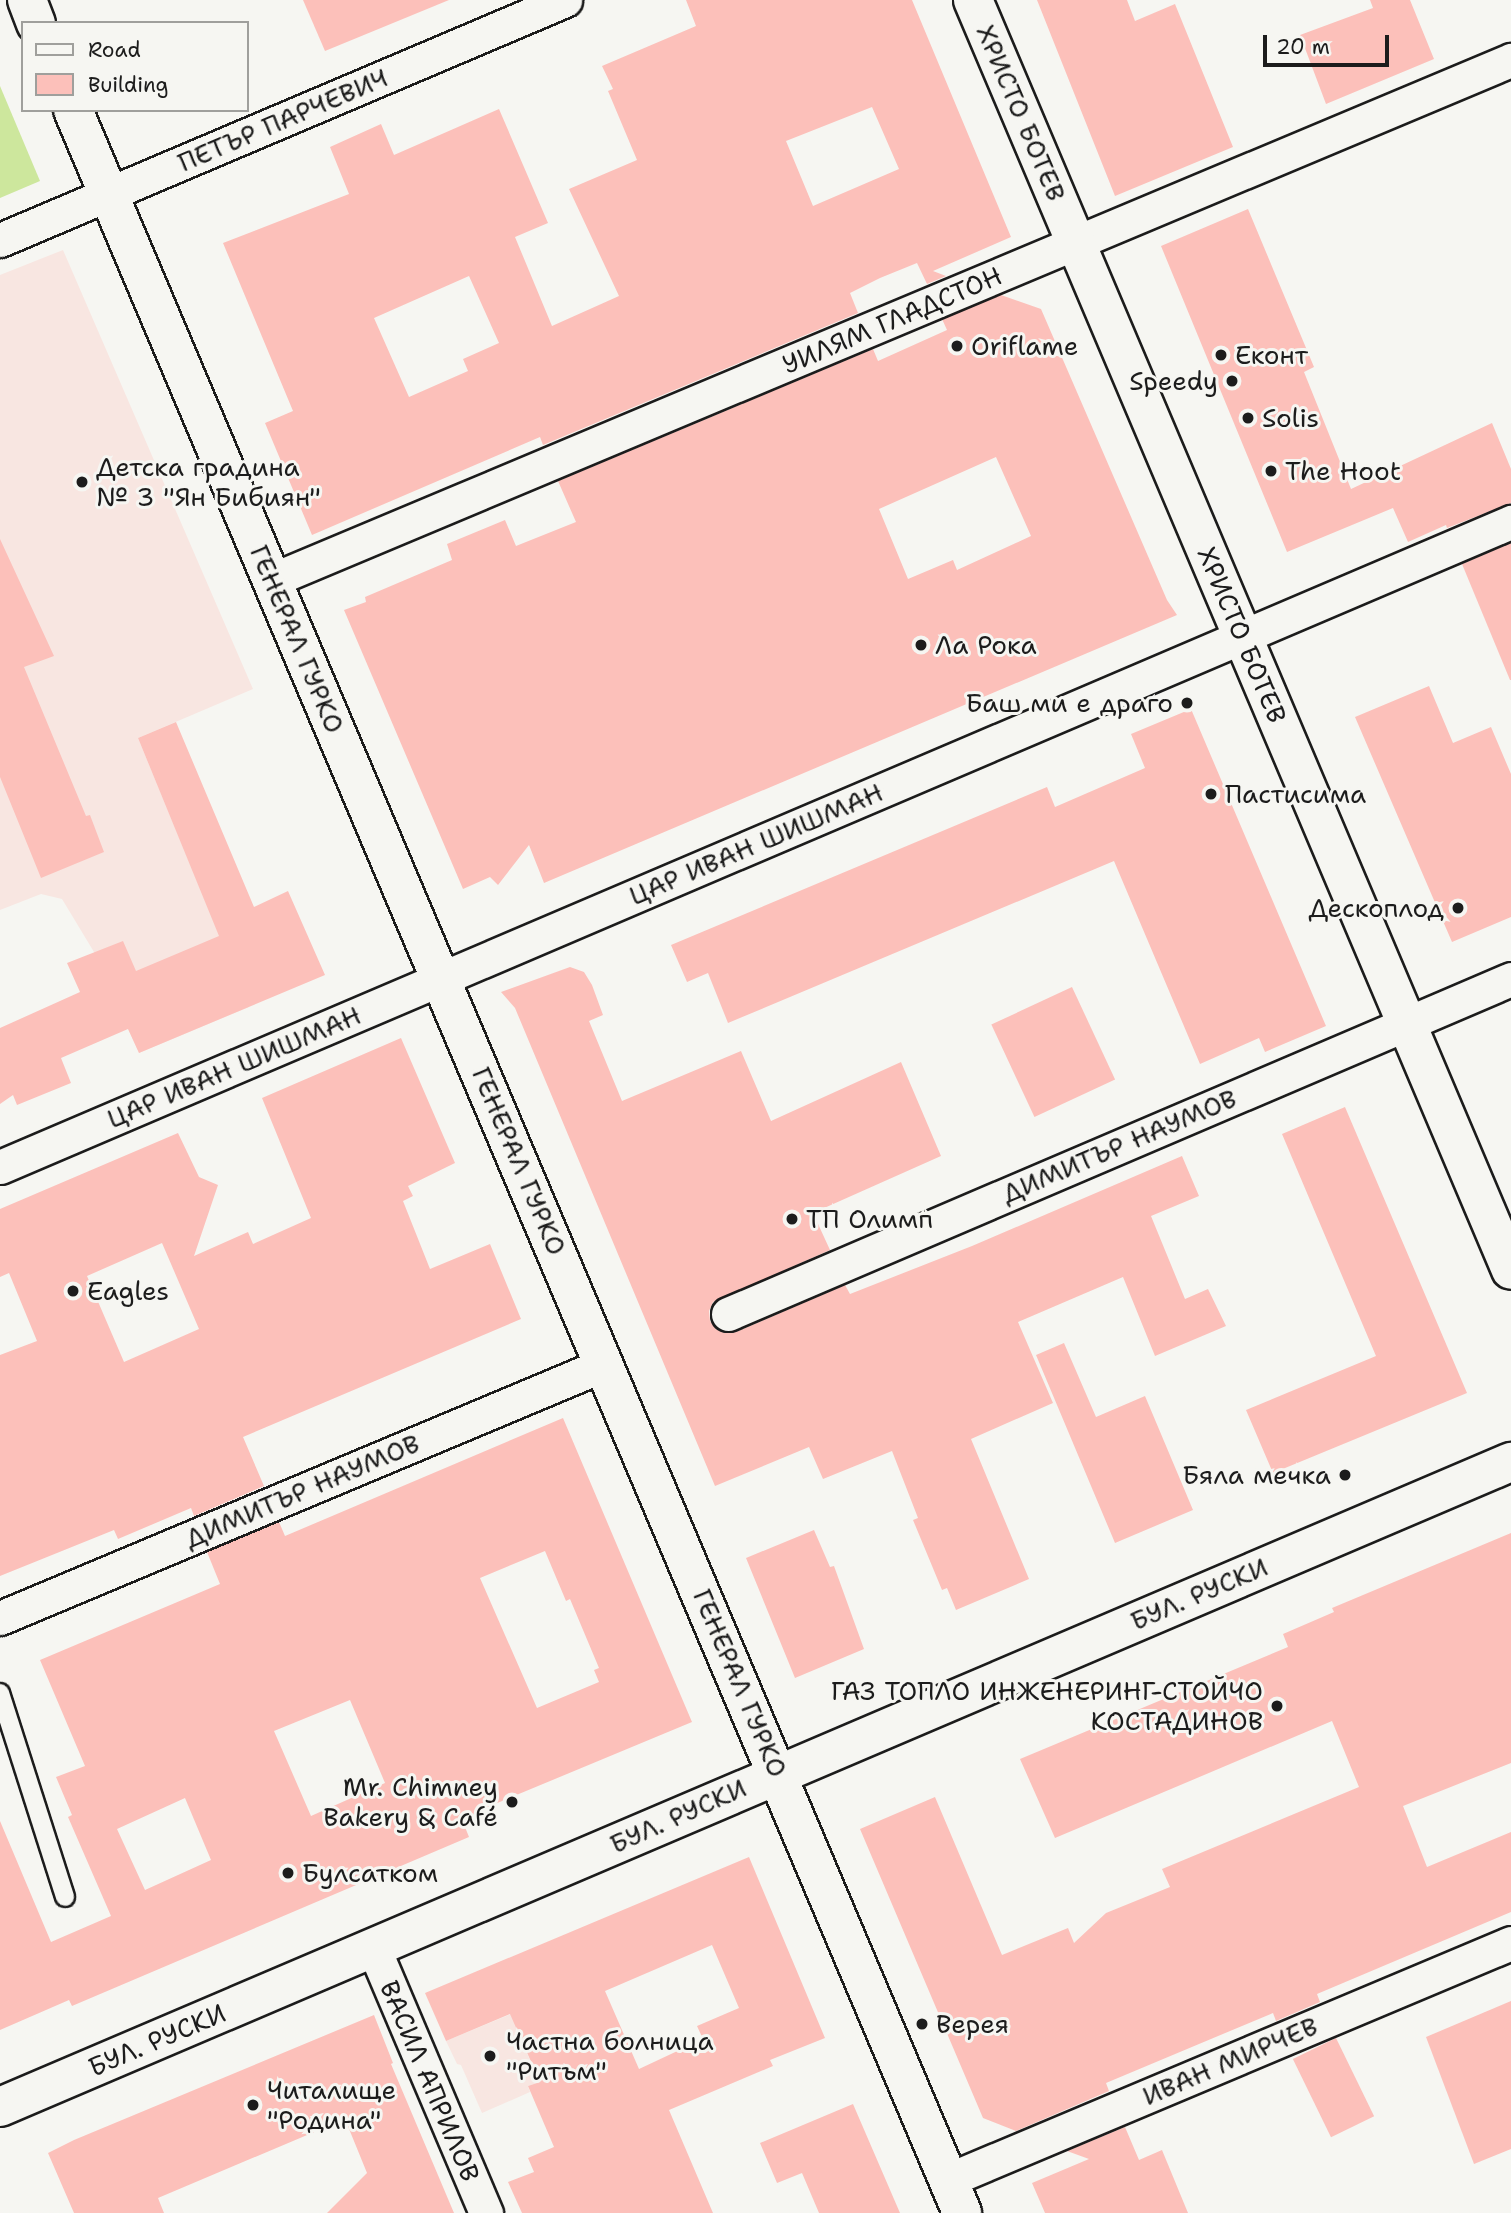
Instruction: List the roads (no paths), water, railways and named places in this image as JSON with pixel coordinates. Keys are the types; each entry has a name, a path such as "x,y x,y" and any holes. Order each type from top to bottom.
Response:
{"street":[{"path":"27,0 35,21"},
{"name":"ПЕТЪР ПАРЧЕВИЧ","path":"0,240 565,0"},
{"name":"ХРИСТО БОТЕВ","path":"973,0 1511,1270"},
{"name":"УИЛЯМ ГЛАДСТОН","path":"272,580 1511,60"},
{"name":"ГЕНЕРАЛ ГУРКО","path":"75,112 955,2196"},
{"name":"ЦАР ИВАН ШИШМАН","path":"0,1167 1511,522"},
{"name":"ДИМИТЪР НАУМОВ","path":"728,1314 1511,979"},
{"name":"ДИМИТЪР НАУМОВ","path":"0,1618 605,1364"},
{"name":"БУЛ. РУСКИ","path":"0,2107 1511,1462"},
{"name":"ИВАН МИРЧЕВ","path":"955,2196 1511,1943"},
{"name":"ВАСИЛ АПРИЛОВ","path":"374,1949 486,2213"}],"lane":[{"path":"0,1693 65,1897"}],"place":[{"name":"Oriflame","path":"957,346"},
{"name":"Еконт","path":"1221,355"},
{"name":"Speedy","path":"1232,381"},
{"name":"Solis","path":"1248,418"},
{"name":"The Hoot","path":"1271,471"},
{"name":"Детска градина № 3 \"Ян Бибиян\"","path":"82,482"},
{"name":"Ла Рока","path":"921,645"},
{"name":"Баш ми е драго","path":"1187,703"},
{"name":"Пастисима","path":"1211,794"},
{"name":"Дескоплод","path":"1458,908"},
{"name":"ТП Олимп","path":"792,1219"},
{"name":"Eagles","path":"73,1291"},
{"name":"Бяла мечка","path":"1345,1475"},
{"name":"ГАЗ ТОПЛО ИНЖЕНЕРИНГ-СТОЙЧО КОСТАДИНОВ","path":"1277,1706"},
{"name":"Mr. Chimney Bakery & Café","path":"512,1802"},
{"name":"Булсатком","path":"288,1873"},
{"name":"Верея","path":"922,2024"},
{"name":"Частна болница \"Ритъм\"","path":"490,2056"},
{"name":"Читалище \"Родина\"","path":"253,2105"}]}
